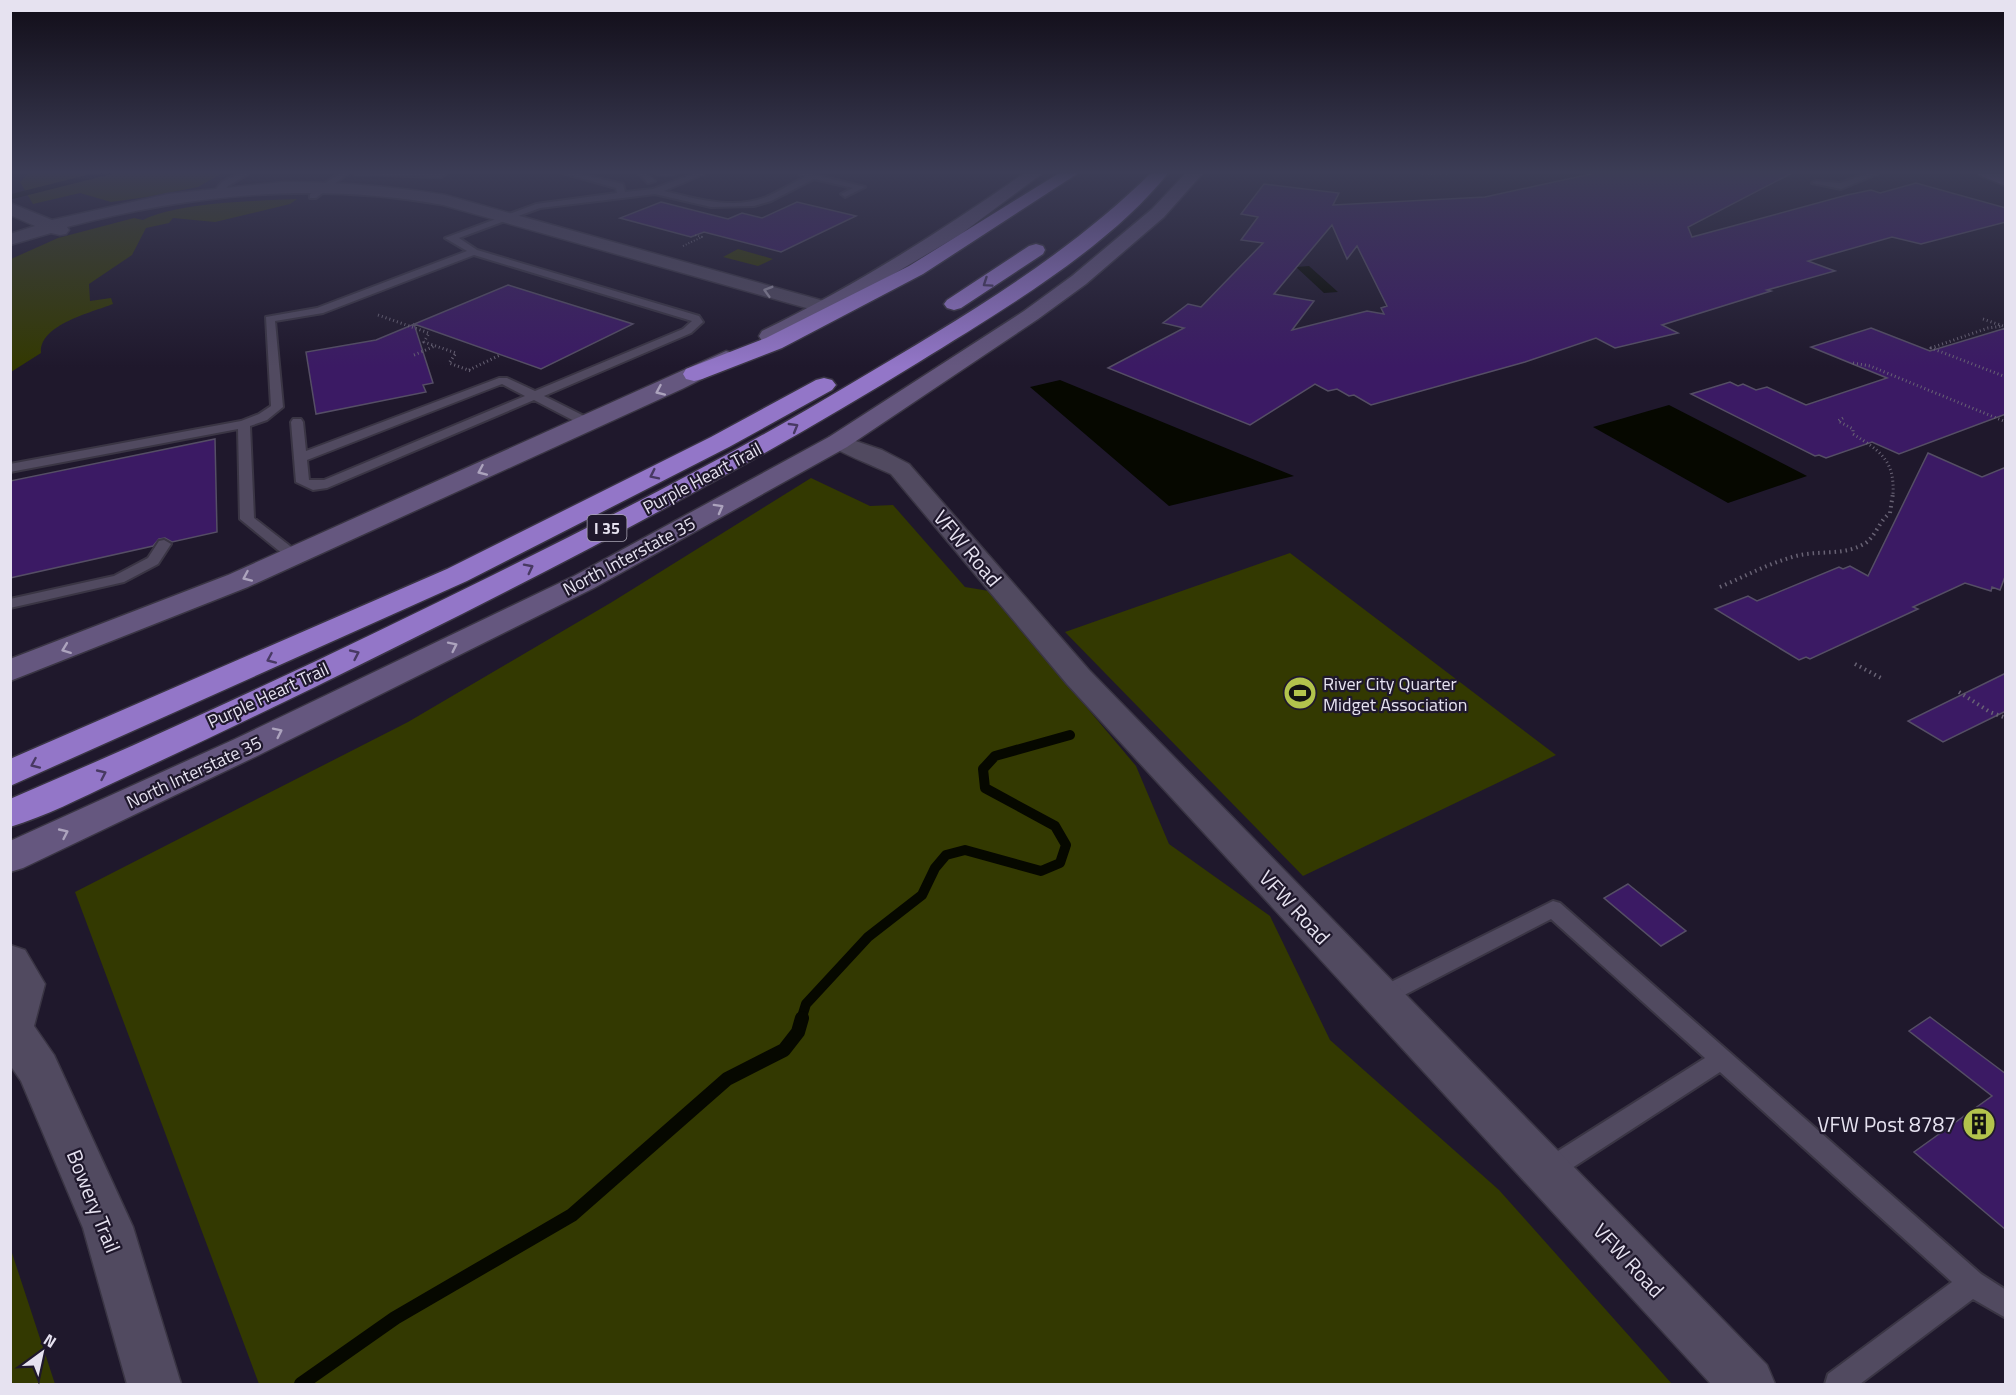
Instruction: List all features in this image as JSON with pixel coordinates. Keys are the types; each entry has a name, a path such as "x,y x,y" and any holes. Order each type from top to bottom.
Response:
{"highway":[{"path":"694,374 774,343 915,270 968,237"},
{"name":"Purple Heart Trail","path":"10,774 457,575 720,442 824,385 1055,237"},
{"name":"Purple Heart Trail","path":"10,814 91,779 417,625 736,461 845,398 1009,296 1085,237"}],"main road":[{"path":"10,671 238,581 694,374 814,313 943,237"},
{"name":"North Interstate 35","path":"10,858 247,747 584,582 838,442 1031,315 1079,280 1130,237"}],"street":[{"path":"10,250 39,237"},
{"path":"521,237 814,313"},
{"path":"568,237 814,313"},
{"name":"VFW Road","path":"838,442 873,455 900,469 1078,677 1748,1384"},
{"name":"Bowery Trail","path":"10,962 24,984 11,1027 38,1069 108,1227 154,1384"}],"lane":[{"path":"297,422 303,482 313,486 327,484 536,397 687,331 698,322 694,318 474,252 460,241 450,238 453,237"},
{"path":"10,468 244,424 263,417 277,407 270,319 319,311 474,252"},
{"path":"300,458 503,380 588,423"},
{"path":"244,424 247,519 294,556"},
{"path":"10,604 118,579 153,561 164,544"},
{"path":"1381,997 1552,909 1972,1283 2006,1305"},
{"path":"1546,1172 1721,1060"},
{"path":"1838,1384 1972,1283"}],"path":[{"path":"378,315 429,333 424,342 456,353 449,363 499,381"},
{"path":"1983,319 2003,326 1988,328 1931,348 2006,377"},
{"path":"414,356 435,346"},
{"path":"469,370 501,355"},
{"path":"1853,363 1870,366 2006,422"},
{"path":"1720,587 1747,576 1755,569 1796,556 1851,550 1867,543 1872,538 1883,518 1890,513 1895,476 1882,454 1853,434 1853,429 1838,421 1843,418"},
{"path":"1855,664 1881,678"},
{"path":"1959,692 1990,712 2006,717"}],"green space":[{"path":"141,237 132,255 89,284 90,301 111,298 113,304 68,321 57,328 48,335 41,353 11,372 11,259 58,238"},
{"path":"738,249 773,259 758,266 723,257"},
{"path":"811,478 870,506 893,505 965,587 989,591 1136,766 1169,844 1270,916 1330,1040 1499,1190 1672,1384 259,1384 75,892 408,722 612,602"},
{"name":"River City Quarter Midget Association","path":"1290,553 1556,755 1303,876 1065,632"},
{"path":"11,1250 55,1384 11,1384"}],"shaded area":[{"path":"1309,266 1338,292 1324,293 1296,267"},
{"path":"1060,380 1294,476 1169,506 1030,387"},
{"path":"1669,405 1807,476 1728,503 1593,427"}],"building":[{"path":"724,237 812,237 781,252"},
{"path":"1243,237 1322,237 1274,294 1314,301 1292,330 1367,311 1384,314 1381,308 1387,306 1357,246 1347,259 1337,237 1892,237 1808,261 1835,271 1767,290 1771,291 1662,325 1678,333 1615,348 1596,338 1525,362 1371,405 1354,395 1349,396 1337,389 1328,391 1315,384 1250,425 1108,368 1184,328 1163,323 1188,304 1201,307 1263,243 1241,240"},
{"path":"1892,237 1948,237 1921,244"},
{"path":"508,285 633,324 541,369 414,324"},
{"path":"414,324 433,383 423,385 426,392 316,414 306,352 376,340"},
{"path":"1871,328 1930,351 2006,328 2006,414 1899,454 1872,442 1826,458 1815,456 1691,394 1730,382 1738,386 1743,384 1756,390 1767,387 1806,405 1887,378 1811,347"},
{"path":"215,439 217,532 172,542 165,538 159,539 153,546 10,578 10,481"},
{"path":"1928,453 1982,477 2006,467 2006,574 2000,590 1992,587 1991,591 1965,583 1913,607 1918,609 1810,659 1806,657 1799,660 1715,609 1748,596 1757,601 1839,567 1843,569 1850,566 1868,576"},
{"path":"2006,673 2006,711 1943,742 1908,721"},
{"path":"1628,884 1686,931 1661,946 1604,898"},
{"name":"VFW Post 8787","path":"1930,1017 2006,1074 2006,1230 1914,1152 1992,1096 1909,1031"}],"waterway":[{"path":"801,1020 806,1004 868,937 922,895 935,868 946,855 965,850 1041,871 1060,863 1066,845 1055,826 985,788 983,769 995,756 1070,735"},
{"path":"301,1384 395,1318 572,1215 727,1079 784,1050 798,1032 802,1018"}],"place":[{"name":"River City Quarter Midget Association","path":"1300,693"},
{"name":"VFW Post 8787","path":"1979,1124"}]}
